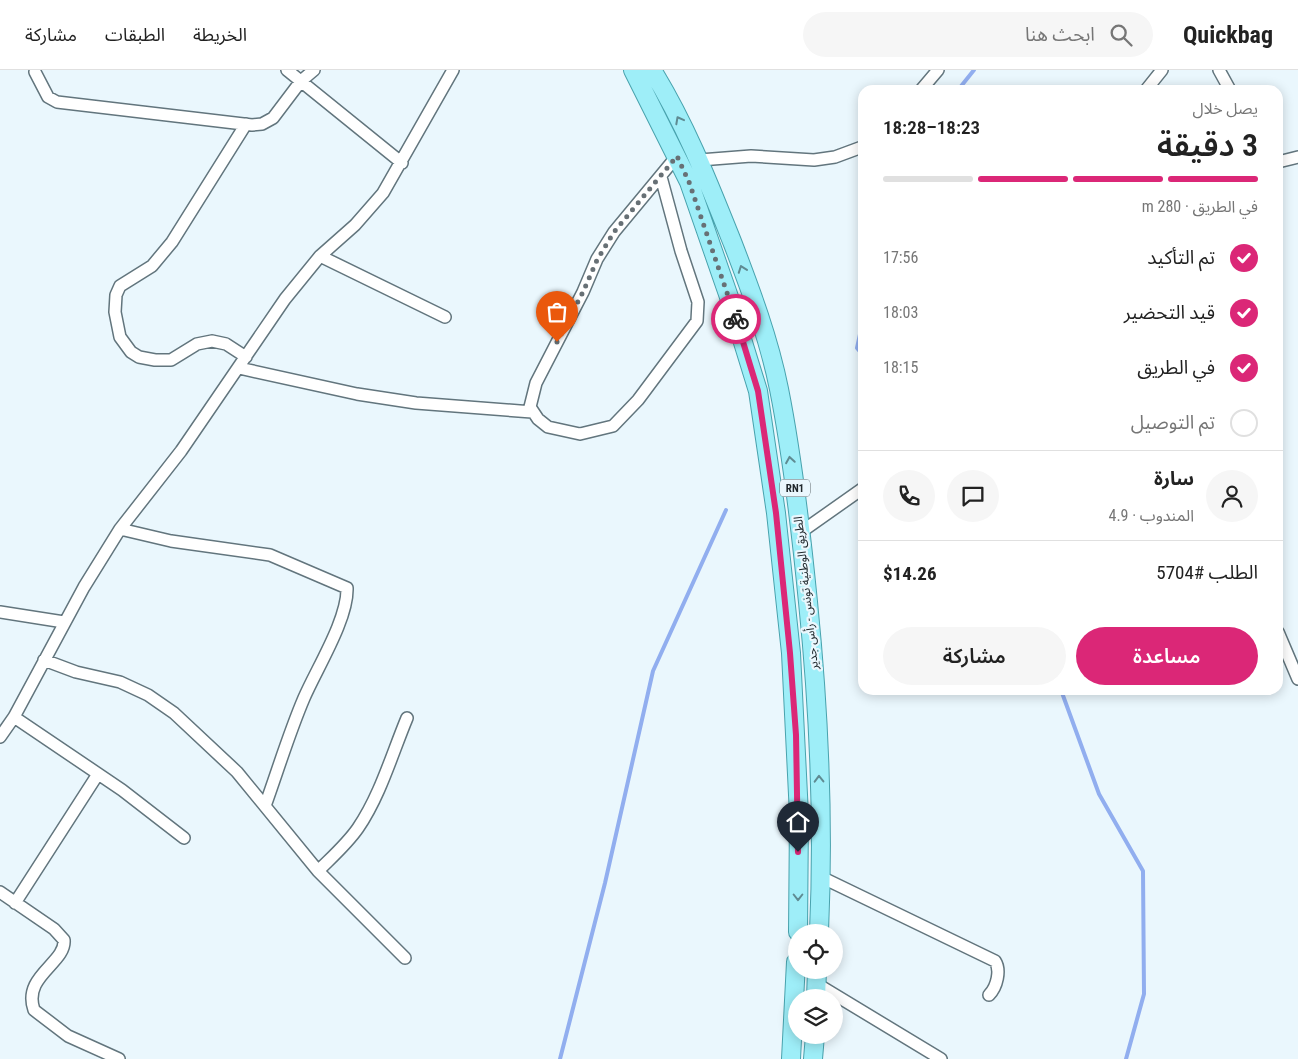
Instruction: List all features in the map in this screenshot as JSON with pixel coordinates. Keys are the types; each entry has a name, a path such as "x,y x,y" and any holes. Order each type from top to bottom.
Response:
{"main road":[{"name":"الطريق الوطنية تونس - رأس جدير","path":"633,70 689,182 726,288 758,391 776,513 790,653 799,815 798,924"},
{"name":"الطريق الوطنية تونس - رأس جدير","path":"652,70 700,160 760,319 779,388 801,532 812,650 818,739 821,877 819,924"},
{"path":"791,1059 793,1044"},
{"path":"813,1059 814,1044"}],"street":[{"path":"286,70 402,163"},
{"path":"35,72 48,97 57,102 246,124 269,122 301,81 314,70"},
{"path":"0,738 14,718 64,622 120,529 181,451 285,299 320,256 355,225 383,193 402,163 453,70"},
{"path":"925,85 938,70"},
{"path":"1150,85 1162,70"},
{"path":"1219,70 1227,85"},
{"path":"246,124 172,242 152,266 120,286 116,295 115,312 120,337 131,352 140,357 155,360 171,360 197,344 212,341 226,344 246,357"},
{"path":"700,160 751,156 814,160 835,157 858,148"},
{"path":"661,177 681,251 698,302 697,321 638,400 613,426 580,434 548,427 532,412 530,401 536,383 583,292 597,260 614,232 677,156"},
{"path":"1283,161 1298,157"},
{"path":"320,256 445,317"},
{"path":"239,368 357,394 416,403 532,412"},
{"path":"801,532 858,492"},
{"path":"120,529 171,541 270,555 347,588 346,601 336,628 304,699 265,806"},
{"path":"0,612 64,622"},
{"path":"1283,644 1298,679"},
{"path":"44,660 76,672 120,682 148,694 200,736 237,772 318,871 405,958"},
{"path":"14,718 98,774 184,838"},
{"path":"318,871 344,846 359,827 371,804 407,718"},
{"path":"15,903 98,774"},
{"path":"821,877 995,962 998,969 997,978 994,990 990,995"},
{"path":"0,892 54,929 64,941 62,949 34,986 31,996 34,1010 68,1036 119,1059"},
{"path":"817,984 941,1059"}],"waterway":[{"path":"962,85 974,70"},
{"path":"858,343 858,349"},
{"path":"560,1059 605,883 653,671 726,510"},
{"path":"1063,695 1099,794 1143,871 1144,994 1126,1059"}],"way so far":[{"path":"557,342 597,260 614,232 677,156 689,182 736,319"}],"route":[{"path":"736,319 758,391 776,513 796,735 799,815 798,852"}]}
